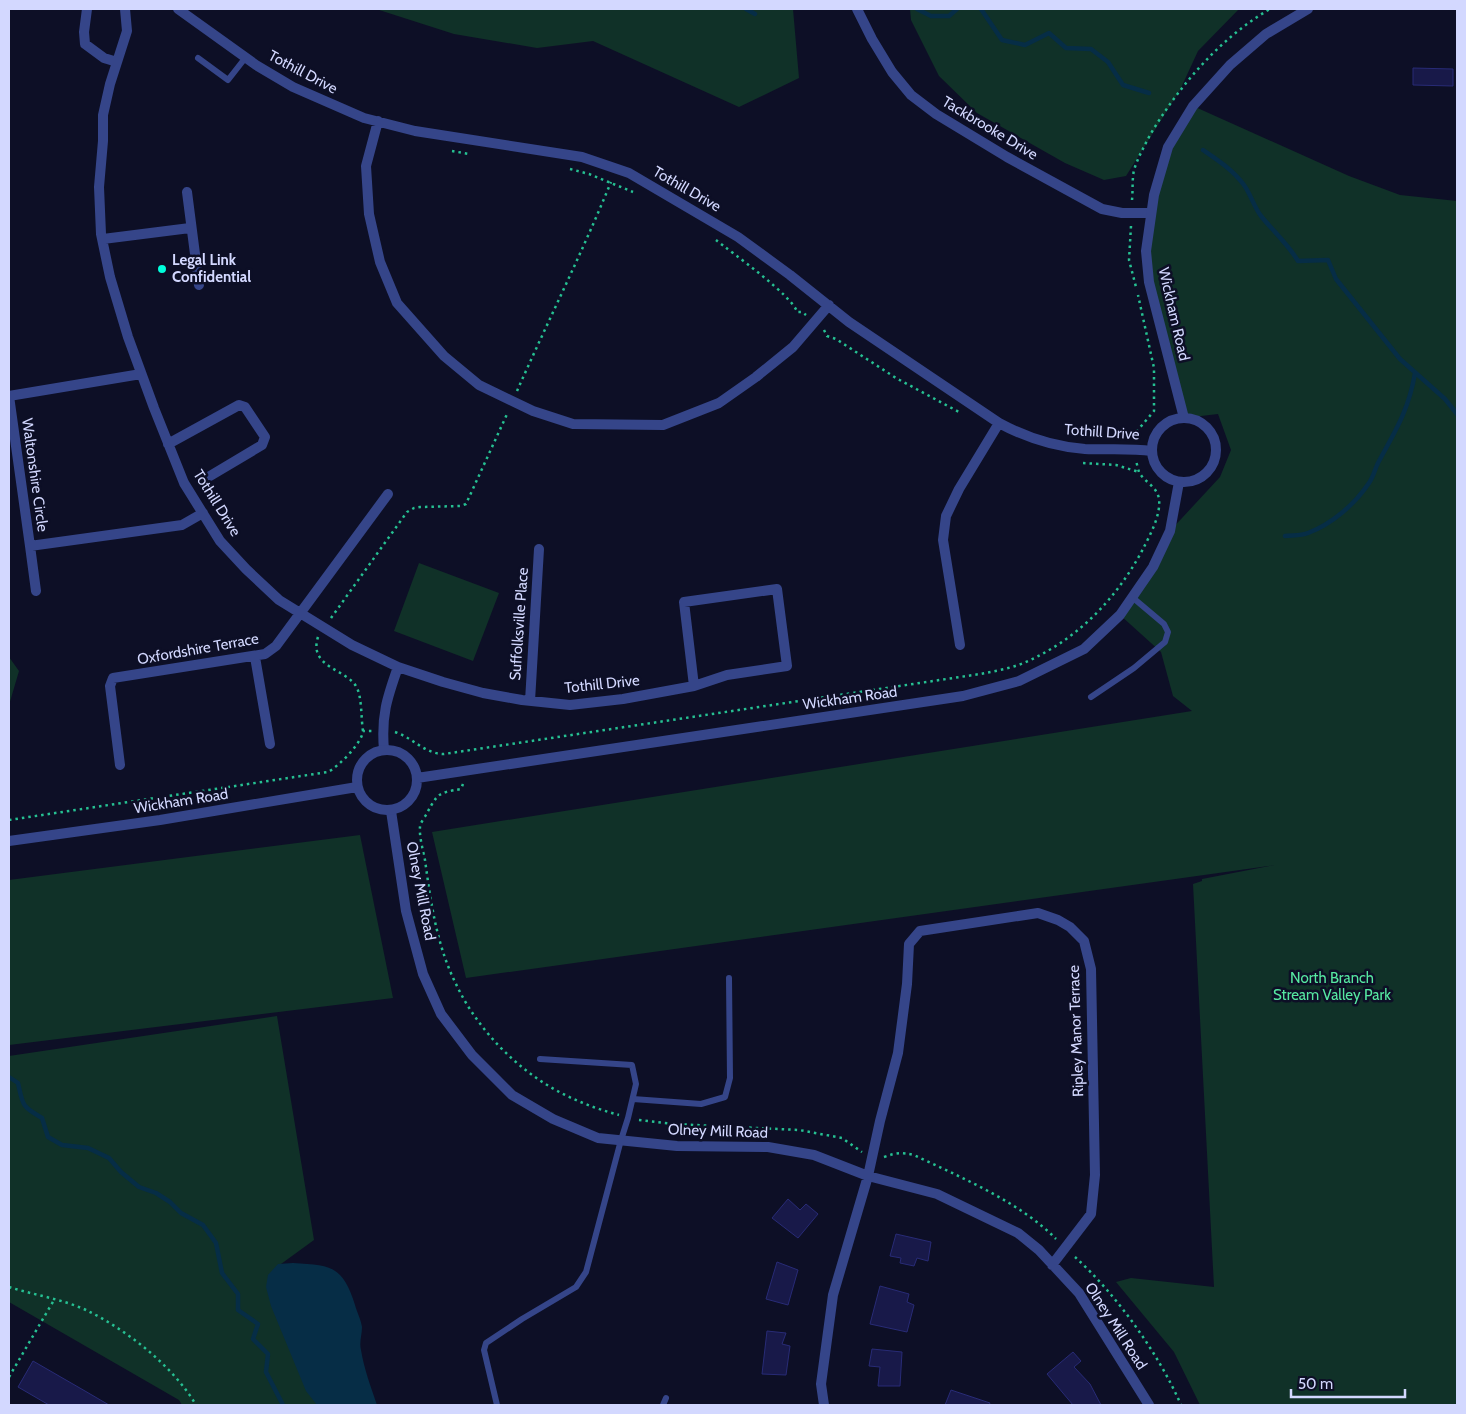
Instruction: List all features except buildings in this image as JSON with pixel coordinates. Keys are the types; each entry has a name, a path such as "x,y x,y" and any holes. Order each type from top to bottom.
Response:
{"street":[{"path":"88,9 84,32 85,44 104,58 117,62"},
{"name":"Tothill Drive","path":"125,9 127,31 102,115 103,141 99,186 102,239 110,277 128,337 168,444 184,484 220,541 278,600 352,645 398,667 443,682 483,693 530,701 570,704 623,699 694,686 726,675 787,666 777,589 684,602 694,686"},
{"name":"Tothill Drive","path":"178,9 246,57 293,87 364,118 442,136 582,157 629,173 738,237 849,322 999,423 1030,437 1066,447 1087,449 1134,448 1152,451"},
{"name":"Tackbrooke Drive","path":"857,9 892,72 911,95 936,114 1007,157 1102,209 1132,213 1151,213"},
{"name":"Wickham Road","path":"1184,418 1149,282 1146,251 1154,195 1168,147 1193,106 1230,64 1266,34 1308,9"},
{"path":"378,121 366,166 369,214 380,262 397,303 444,356 479,385 533,411 573,424 663,425 719,403 756,377 793,347 828,305"},
{"path":"187,192 190,228 199,285"},
{"path":"102,239 190,228"},
{"name":"Waltonshire Circle","path":"141,374 9,396 30,546 182,525 203,513"},
{"path":"168,444 239,405 245,407 265,437 262,445 210,476"},
{"path":"1184,418 1195,420 1205,426 1212,436 1216,447 1215,458 1210,469 1202,477 1191,482 1179,482 1169,479 1160,472 1154,462 1152,451 1154,439 1161,428 1172,421 1184,418"},
{"path":"960,644 943,540 946,516 999,423"},
{"name":"Wickham Road","path":"417,778 963,696 1019,681 1084,649 1120,615 1153,567 1170,531 1179,482"},
{"name":"Oxfordshire Terrace","path":"120,766 110,686 113,678 255,657 264,654 276,646 388,494"},
{"path":"30,546 36,590"},
{"name":"Suffolksville Place","path":"530,701 539,549"},
{"path":"255,657 270,744"},
{"path":"384,750 382,732 385,704 398,667"},
{"path":"384,750 402,754 410,760 417,778 416,789 410,799 402,807 391,810 380,810 370,806 362,798 357,787 359,767 365,759 374,753 384,750"},
{"name":"Wickham Road","path":"9,841 160,820 357,787"},
{"name":"Olney Mill Road","path":"391,810 406,911 423,974 441,1014 472,1055 512,1095 553,1119 598,1138 677,1146 768,1147 814,1155 868,1176 937,1194 955,1202 1018,1233 1079,1293 1149,1405"},
{"name":"Ripley Manor Terrace","path":"824,1405 821,1384 833,1294 868,1176 898,1053 907,984 909,944 920,931 1038,913 1058,920 1070,927 1084,941 1091,969 1095,1174 1091,1214 1052,1265"}],"lane":[{"path":"198,58 228,80 246,57"},
{"path":"1091,698 1134,668 1164,642 1168,632 1164,624 1132,598"},
{"path":"632,1099 701,1104 725,1096 730,1078 729,978"},
{"path":"497,1405 484,1350 486,1343 522,1319 576,1288 586,1272 636,1084 632,1065 540,1060"},
{"path":"663,1405 666,1398"}],"path":[{"path":"1139,472 1134,448 1137,431 1154,411 1154,368 1129,260 1134,172 1139,156 1160,119 1194,74 1214,53 1251,21 1270,9"},
{"path":"448,150 470,154"},
{"path":"561,167 589,174 638,194"},
{"path":"9,820 328,772 336,768 362,737 357,688 352,682 332,669 317,652 318,637 407,512 420,507 460,506 466,504 587,240 611,182"},
{"path":"716,240 767,280 793,304 797,312 802,312 825,330 827,336 836,338 896,378 959,413"},
{"path":"362,731 397,732 433,754 444,754 980,674 1027,662 1082,628 1106,604 1131,571 1150,534 1159,509 1159,497 1152,484 1139,472 1116,464 1082,463"},
{"path":"463,770 463,785 461,789 444,792 437,796 420,826 433,916 443,952 457,987 474,1016 499,1046 523,1068 554,1091 585,1104 628,1118 674,1124 799,1130 842,1138 858,1151 872,1156 884,1158 903,1152 914,1155 982,1187 1016,1208 1051,1234 1089,1269 1132,1322 1158,1362 1180,1405"},
{"path":"9,1286 85,1310 112,1324 137,1342 169,1370 187,1390 196,1405"},
{"path":"9,1377 54,1300"}],"green space":[{"path":"376,9 793,9 799,78 739,107 593,41 537,48 454,34"},
{"path":"910,9 1239,9 1198,51 1180,90 1126,176 1104,180 1065,163 977,113 939,76 911,20"},
{"name":"North Branch Stream Valley Park","path":"1193,106 1349,176 1400,195 1457,201 1457,1405 1200,1405 1174,1352 1116,1282 1131,1278 1214,1287 1193,884 1202,881 1202,879 1275,865 466,978 432,832 1192,711 1173,696 1161,652 1120,615 1170,531 1220,477 1231,450 1218,414 1184,418 1146,251 1168,147"},
{"path":"419,563 499,593 473,661 394,631"},
{"path":"9,657 19,671 9,705"},
{"path":"360,835 393,998 9,1045 9,880"},
{"path":"277,1016 314,1240 281,1264 319,1405 182,1405 179,1400 9,1302 9,1056"}],"water":[{"path":"293,1263 326,1267 334,1270 346,1282 361,1324 360,1344 362,1357 377,1405 317,1405 306,1391 271,1306 266,1287 268,1275 278,1264"}],"waterway":[{"path":"746,9 755,14"},
{"path":"917,9 931,16 949,16 957,9"},
{"path":"981,9 1002,40 1025,45 1049,33 1066,48 1091,49 1108,62 1123,85 1149,93"},
{"path":"1203,150 1240,180 1261,216 1298,261 1328,260 1336,279 1400,359 1445,399 1457,414"},
{"path":"1285,536 1305,534 1326,524 1350,506 1363,491 1371,480 1401,419 1409,398 1415,373"},
{"path":"9,1077 18,1083 22,1101 26,1107 42,1118 48,1137 62,1145 88,1148 109,1158 121,1172 139,1187 156,1193 170,1202 181,1213 203,1225 216,1243 222,1273 238,1294 238,1310 258,1324 253,1339 268,1354 266,1372 283,1405"}],"place":[{"name":"Legal Link Confidential","path":"162,269"}]}
